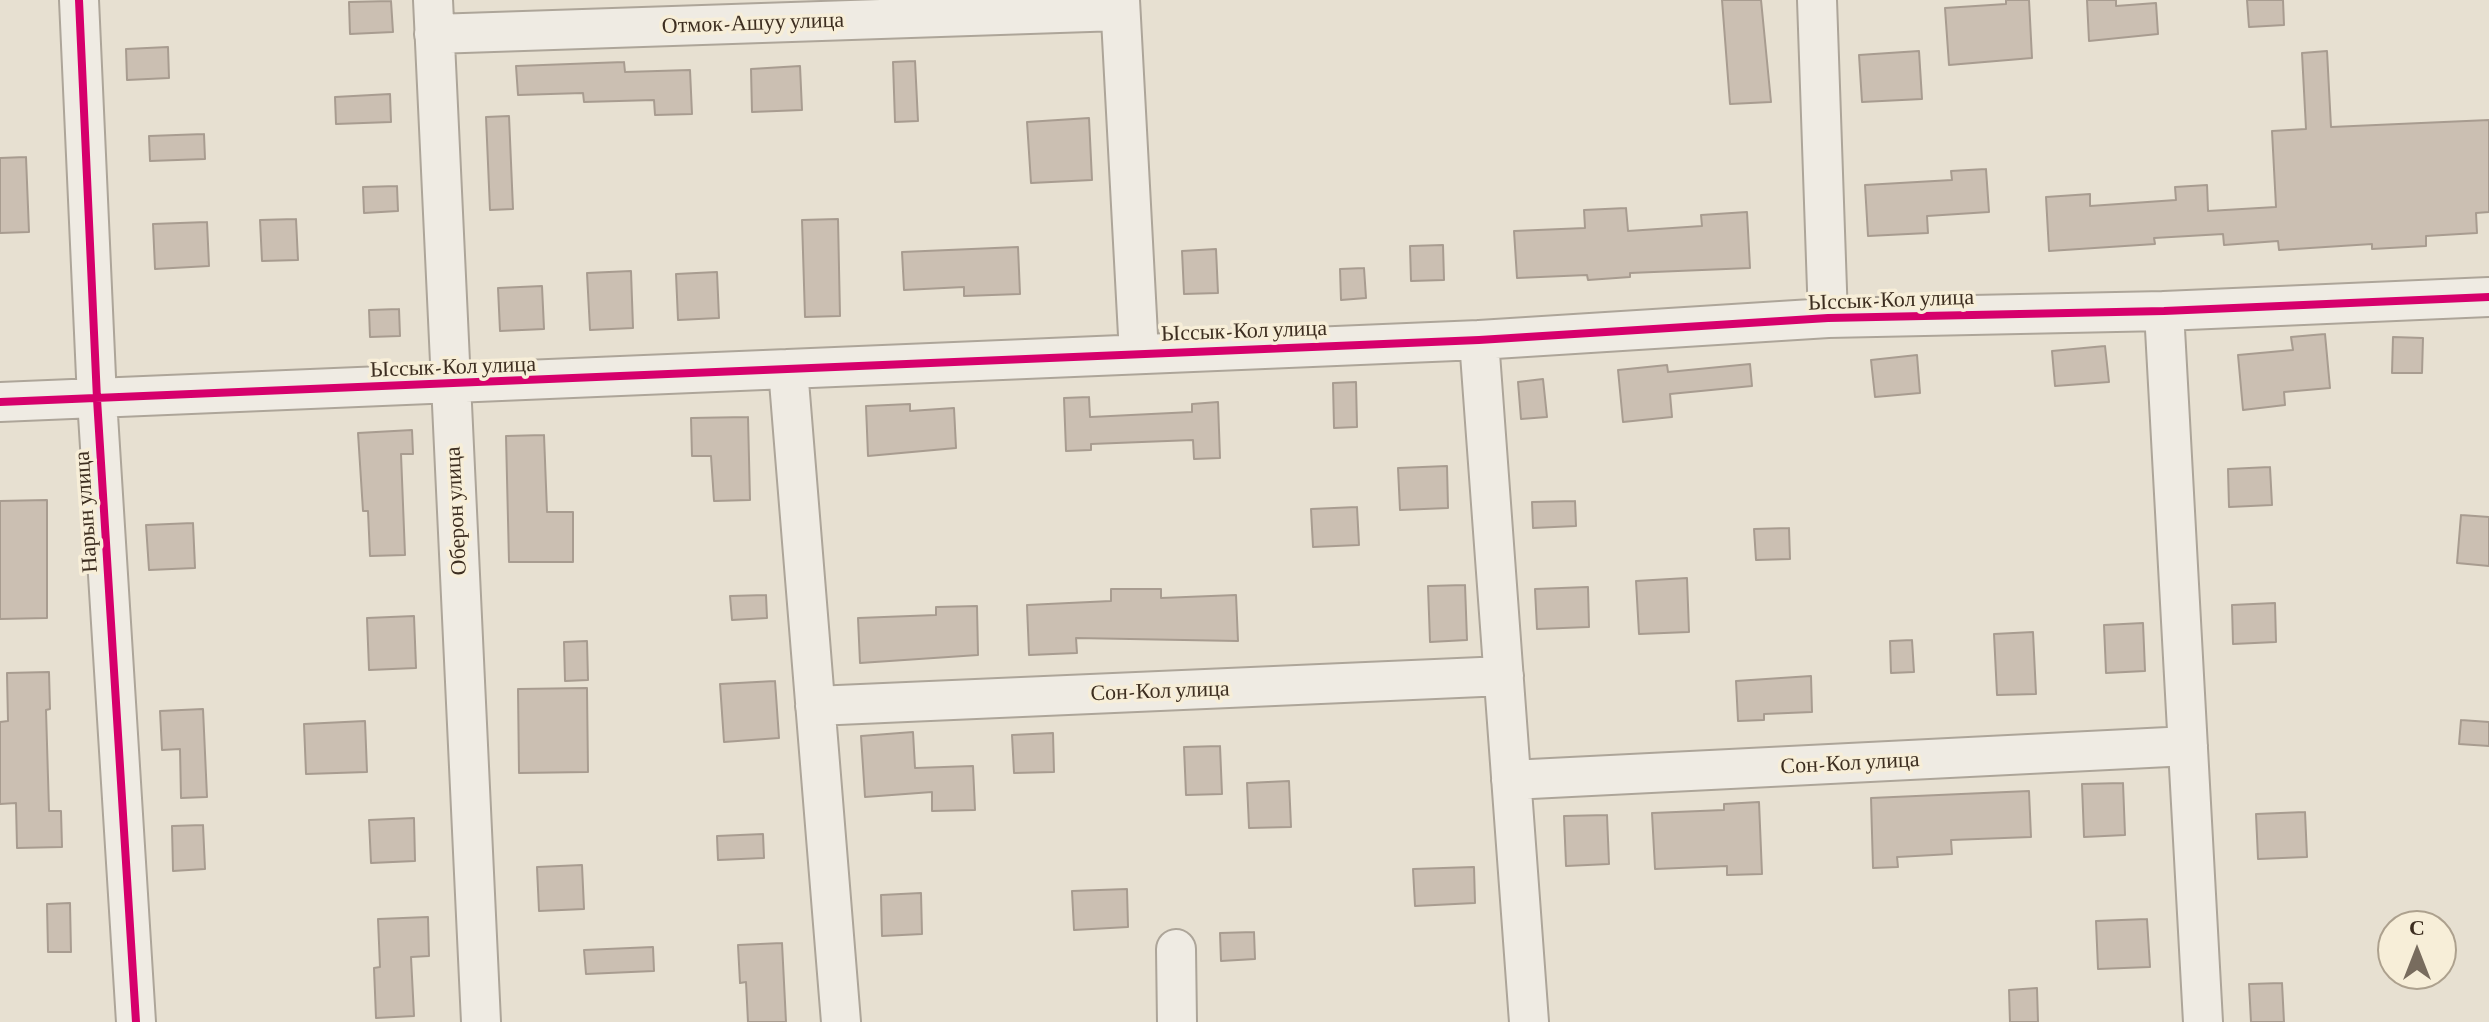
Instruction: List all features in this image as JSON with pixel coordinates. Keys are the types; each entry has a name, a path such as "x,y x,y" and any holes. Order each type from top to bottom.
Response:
{"street":[{"name":"Нарын улица","path":"79,0 97,399 136,1022"},
{"path":"1817,0 1828,318"},
{"path":"1120,6 1139,354"},
{"name":"Отмок-Ашуу улица","path":"434,17 1120,6"},
{"name":"Оберон улица","path":"434,17 481,1022"},
{"name":"Ыссык-Кол улица","path":"0,402 450,386 1479,340 1828,318 2164,311 2489,297"},
{"path":"2164,311 2203,1022"},
{"path":"1479,340 1529,1022"},
{"path":"788,369 841,1022"},
{"name":"Сон-Кол улица","path":"815,706 1504,676"},
{"name":"Сон-Кол улица","path":"1511,780 2188,746"},
{"path":"1176,949 1177,1022"}],"building":[{"path":"1722,0 1761,0 1771,102 1730,104"},
{"path":"2006,0 2029,0 2032,58 1949,65 1945,8 2006,4"},
{"path":"2087,0 2116,0 2116,6 2156,3 2158,34 2089,41"},
{"path":"2247,0 2283,0 2284,25 2249,27"},
{"path":"391,1 393,32 350,34 349,2"},
{"path":"168,47 169,78 127,80 126,49"},
{"path":"1919,51 1922,99 1862,102 1859,55"},
{"path":"2327,51 2331,127 2489,120 2489,212 2476,213 2477,233 2426,236 2426,246 2372,249 2372,244 2279,250 2278,241 2224,245 2223,234 2154,238 2155,244 2049,251 2046,197 2090,194 2090,206 2176,200 2175,187 2207,185 2208,211 2276,207 2272,131 2306,129 2302,53"},
{"path":"915,61 918,121 895,122 893,62"},
{"path":"624,62 625,72 690,70 692,114 655,115 654,100 584,102 583,93 518,95 516,66"},
{"path":"800,66 802,110 752,112 751,69"},
{"path":"390,94 391,122 336,124 335,97"},
{"path":"509,116 513,209 490,210 486,117"},
{"path":"1089,118 1092,180 1031,183 1027,122"},
{"path":"204,134 205,159 150,161 149,136"},
{"path":"26,157 29,232 0,233 0,158"},
{"path":"1986,169 1989,212 1927,216 1928,233 1868,236 1865,185 1952,180 1951,171"},
{"path":"397,186 398,211 364,213 363,187"},
{"path":"1626,208 1628,231 1702,226 1701,215 1747,212 1750,268 1630,273 1630,277 1588,280 1587,275 1517,278 1514,231 1585,228 1584,210"},
{"path":"296,219 298,260 262,261 260,220"},
{"path":"838,219 840,316 805,317 802,220"},
{"path":"207,222 209,266 155,269 153,224"},
{"path":"1443,245 1444,280 1411,281 1410,246"},
{"path":"1018,247 1020,294 964,296 964,287 904,290 902,252"},
{"path":"1216,249 1218,293 1184,294 1182,251"},
{"path":"1364,268 1366,298 1341,300 1340,269"},
{"path":"631,271 633,328 590,330 587,273"},
{"path":"717,272 719,318 678,320 676,274"},
{"path":"542,286 544,329 500,331 498,288"},
{"path":"399,309 400,336 370,337 369,310"},
{"path":"2325,334 2330,388 2284,392 2285,405 2243,410 2238,355 2293,350 2291,337"},
{"path":"2393,337 2423,338 2422,373 2392,373"},
{"path":"2105,346 2109,382 2055,386 2052,351"},
{"path":"1917,355 1920,393 1875,397 1871,360"},
{"path":"1750,364 1752,386 1670,394 1672,417 1623,422 1618,370 1667,365 1668,372"},
{"path":"1543,379 1547,417 1521,419 1518,382"},
{"path":"1356,382 1357,427 1334,428 1333,383"},
{"path":"1089,397 1090,417 1192,412 1192,404 1218,402 1220,458 1194,459 1193,440 1091,444 1091,450 1066,451 1064,398"},
{"path":"910,404 910,411 954,408 956,448 868,456 866,406"},
{"path":"748,417 750,500 714,501 711,456 692,456 691,418"},
{"path":"412,430 413,454 401,454 405,555 370,556 368,511 363,511 358,433"},
{"path":"544,435 547,512 573,512 573,562 509,562 506,436"},
{"path":"1447,466 1448,508 1400,510 1398,468"},
{"path":"2270,467 2272,505 2229,507 2228,469"},
{"path":"47,500 47,618 0,619 0,501"},
{"path":"1575,501 1576,526 1533,528 1532,502"},
{"path":"1357,507 1359,545 1313,547 1311,509"},
{"path":"2461,515 2489,517 2489,566 2457,563"},
{"path":"193,523 195,568 149,570 146,525"},
{"path":"1789,528 1790,559 1756,560 1754,529"},
{"path":"1687,578 1689,632 1639,634 1636,581"},
{"path":"1465,585 1467,640 1430,642 1428,586"},
{"path":"1588,587 1589,627 1537,629 1535,589"},
{"path":"1111,589 1161,589 1161,598 1236,595 1238,641 1076,638 1077,653 1029,655 1027,605 1111,601"},
{"path":"766,595 767,618 732,620 730,596"},
{"path":"2275,603 2276,642 2233,644 2232,605"},
{"path":"977,606 978,655 860,663 858,618 936,615 936,607"},
{"path":"414,616 416,668 369,670 367,618"},
{"path":"2143,623 2145,671 2106,673 2104,625"},
{"path":"2033,632 2036,694 1997,695 1994,634"},
{"path":"1912,640 1914,672 1891,673 1890,641"},
{"path":"587,641 588,680 565,681 564,642"},
{"path":"49,672 50,709 46,710 49,811 61,811 62,847 17,848 16,803 0,804 0,722 8,721 7,673"},
{"path":"1811,676 1812,712 1764,714 1764,720 1738,721 1736,681"},
{"path":"775,681 779,738 724,742 720,684"},
{"path":"587,688 588,772 519,773 518,689"},
{"path":"203,709 207,797 181,798 180,749 162,750 160,711"},
{"path":"2461,720 2489,722 2489,746 2459,744"},
{"path":"365,721 367,772 306,774 304,724"},
{"path":"913,732 915,768 973,766 975,810 932,811 932,792 865,797 861,736"},
{"path":"1053,733 1054,772 1014,773 1012,735"},
{"path":"1220,746 1222,794 1186,795 1184,747"},
{"path":"1289,781 1291,827 1249,828 1247,783"},
{"path":"2123,783 2125,835 2084,837 2082,784"},
{"path":"2029,791 2031,837 1951,840 1952,854 1897,857 1898,867 1873,868 1871,798"},
{"path":"1759,802 1762,874 1727,875 1727,866 1655,869 1652,813 1724,810 1724,804"},
{"path":"2305,812 2307,857 2258,859 2256,814"},
{"path":"1607,815 1609,864 1566,866 1564,816"},
{"path":"414,818 415,861 371,863 369,820"},
{"path":"203,825 205,869 173,871 172,826"},
{"path":"763,834 764,858 718,860 717,836"},
{"path":"582,865 584,909 539,911 537,867"},
{"path":"1474,867 1475,903 1415,906 1413,869"},
{"path":"1127,889 1128,927 1074,930 1072,891"},
{"path":"921,893 922,934 882,936 881,895"},
{"path":"70,903 71,952 48,952 47,904"},
{"path":"428,917 429,956 411,957 414,1016 376,1018 374,968 380,967 378,919"},
{"path":"2147,919 2150,967 2098,969 2096,921"},
{"path":"1254,932 1255,959 1221,961 1220,933"},
{"path":"782,943 786,1022 748,1022 746,982 740,983 738,945"},
{"path":"653,947 654,971 586,974 584,950"},
{"path":"2282,983 2284,1022 2251,1022 2249,984"},
{"path":"2037,988 2038,1022 2010,1022 2009,990"}],"cycle path":[{"path":"79,0 97,399 136,1022"},
{"path":"0,402 1479,340 1828,318 2164,311 2489,297"}]}
